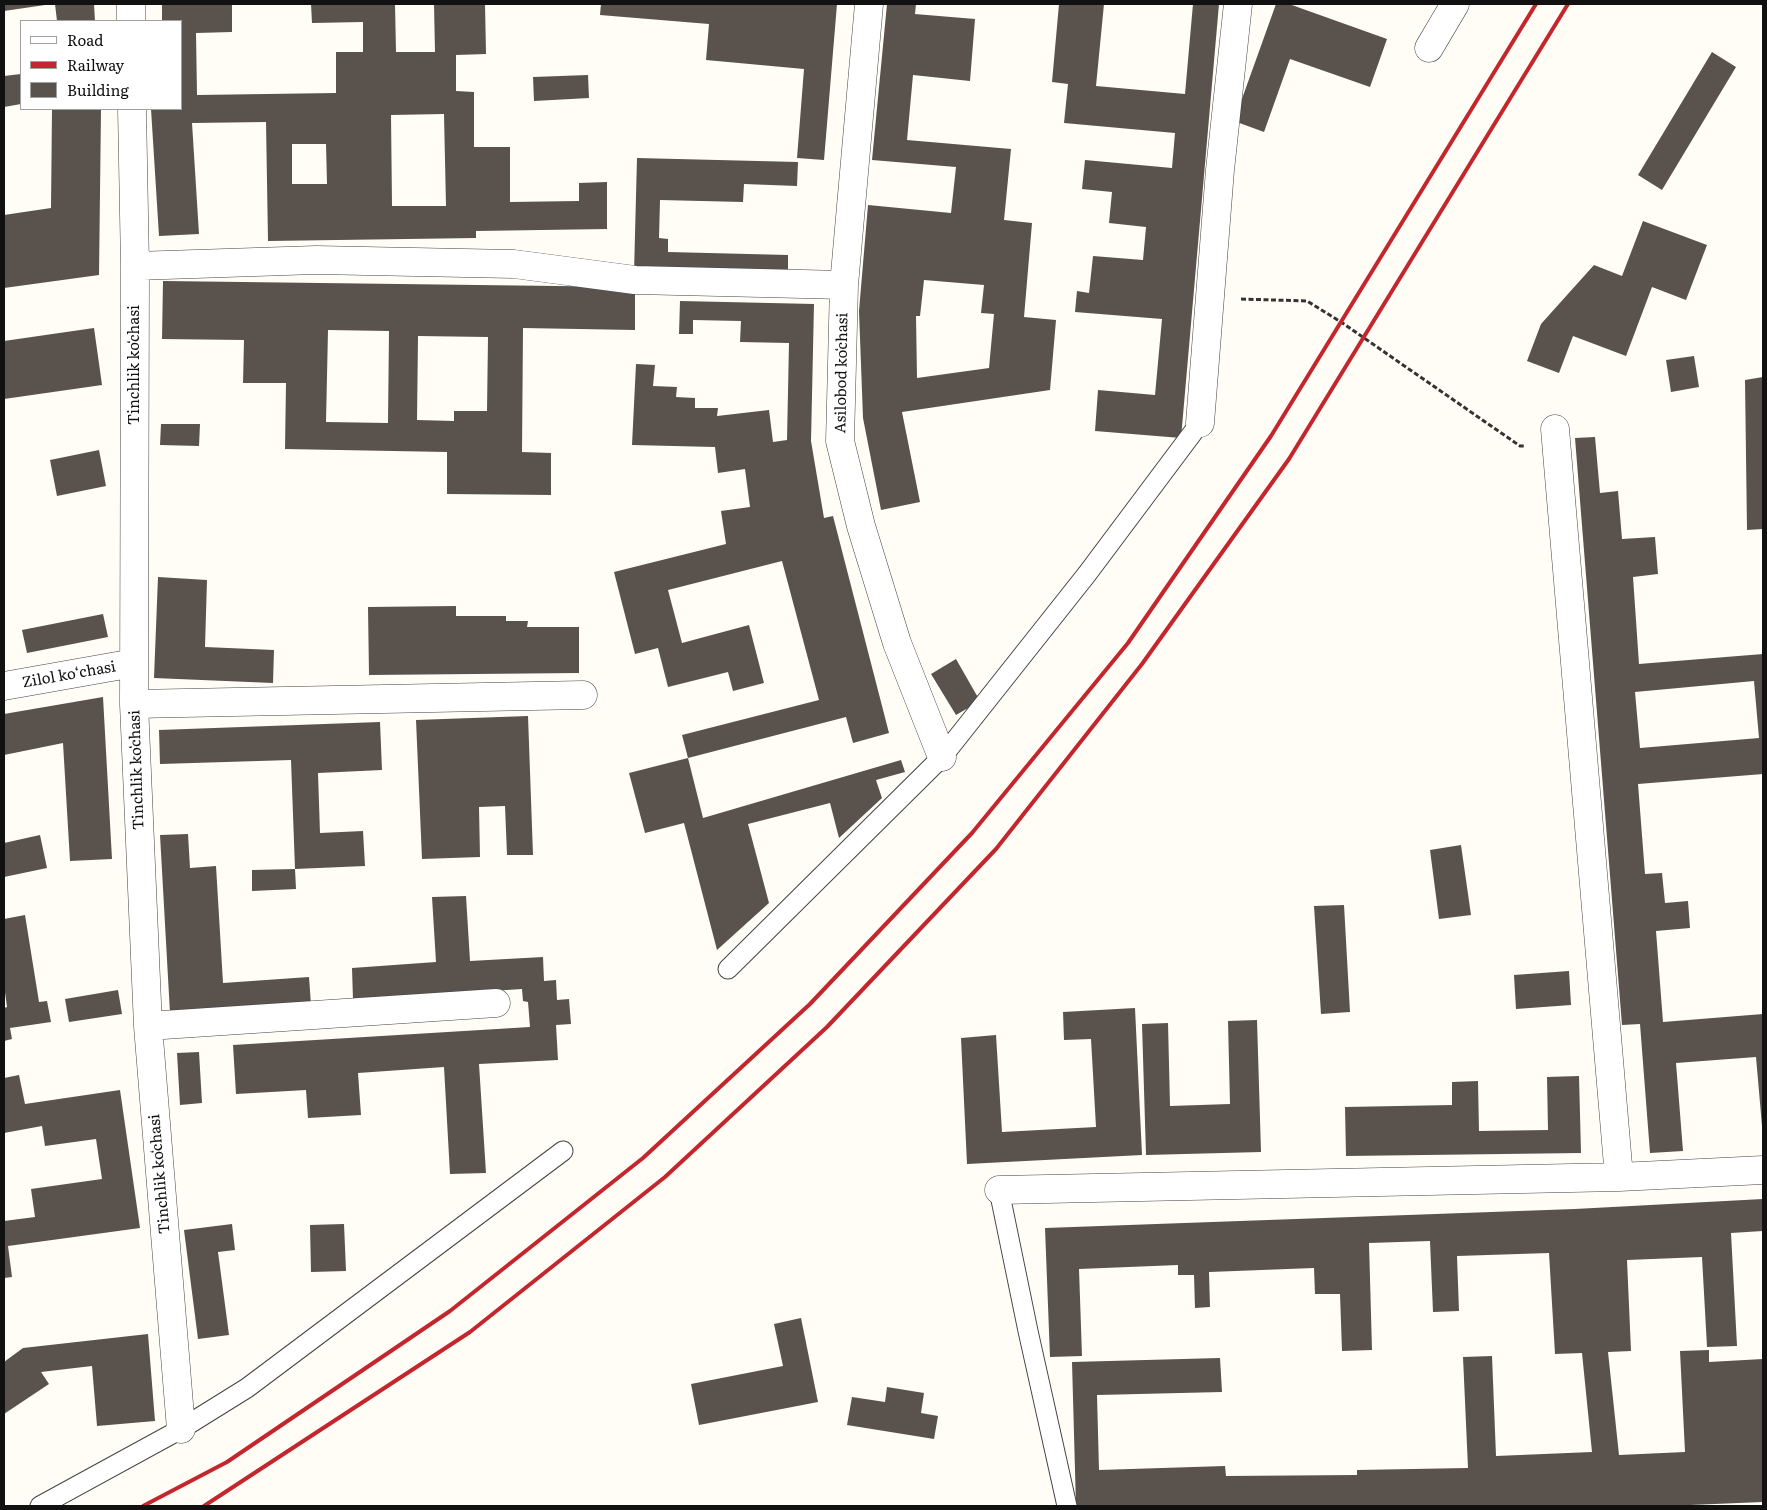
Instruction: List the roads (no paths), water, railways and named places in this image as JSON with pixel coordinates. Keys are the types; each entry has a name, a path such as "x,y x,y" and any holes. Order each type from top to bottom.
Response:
{"street":[{"path":"131,4 131,20"},
{"name":"Asilobod koʻchasi","path":"869,4 844,285 840,441 861,526 896,643 942,757"},
{"path":"1200,423 1220,170 1238,4"},
{"path":"1429,48 1455,4"},
{"name":"Tinchlik koʻchasi","path":"132,110 135,266 134,704 148,1026 181,1430"},
{"path":"135,266 316,260 514,264 635,280 844,285"},
{"path":"1556,437 1620,1177"},
{"name":"Zilol ko‘chasi","path":"4,686 134,663"},
{"path":"134,704 583,696"},
{"path":"148,1026 496,1003"},
{"path":"999,1190 1620,1177 1763,1170"}],"lane":[{"path":"728,968 942,757 1087,574 1200,423"},
{"path":"40,1506 181,1430 246,1388 563,1151"},
{"path":"999,1190 1067,1506"}],"railway":[{"path":"143,1506 227,1462 450,1311 643,1158 810,1004 972,833 1128,643 1271,436 1536,4"},
{"path":"204,1506 470,1332 665,1177 827,1027 996,849 1142,664 1289,459 1568,4"}]}
